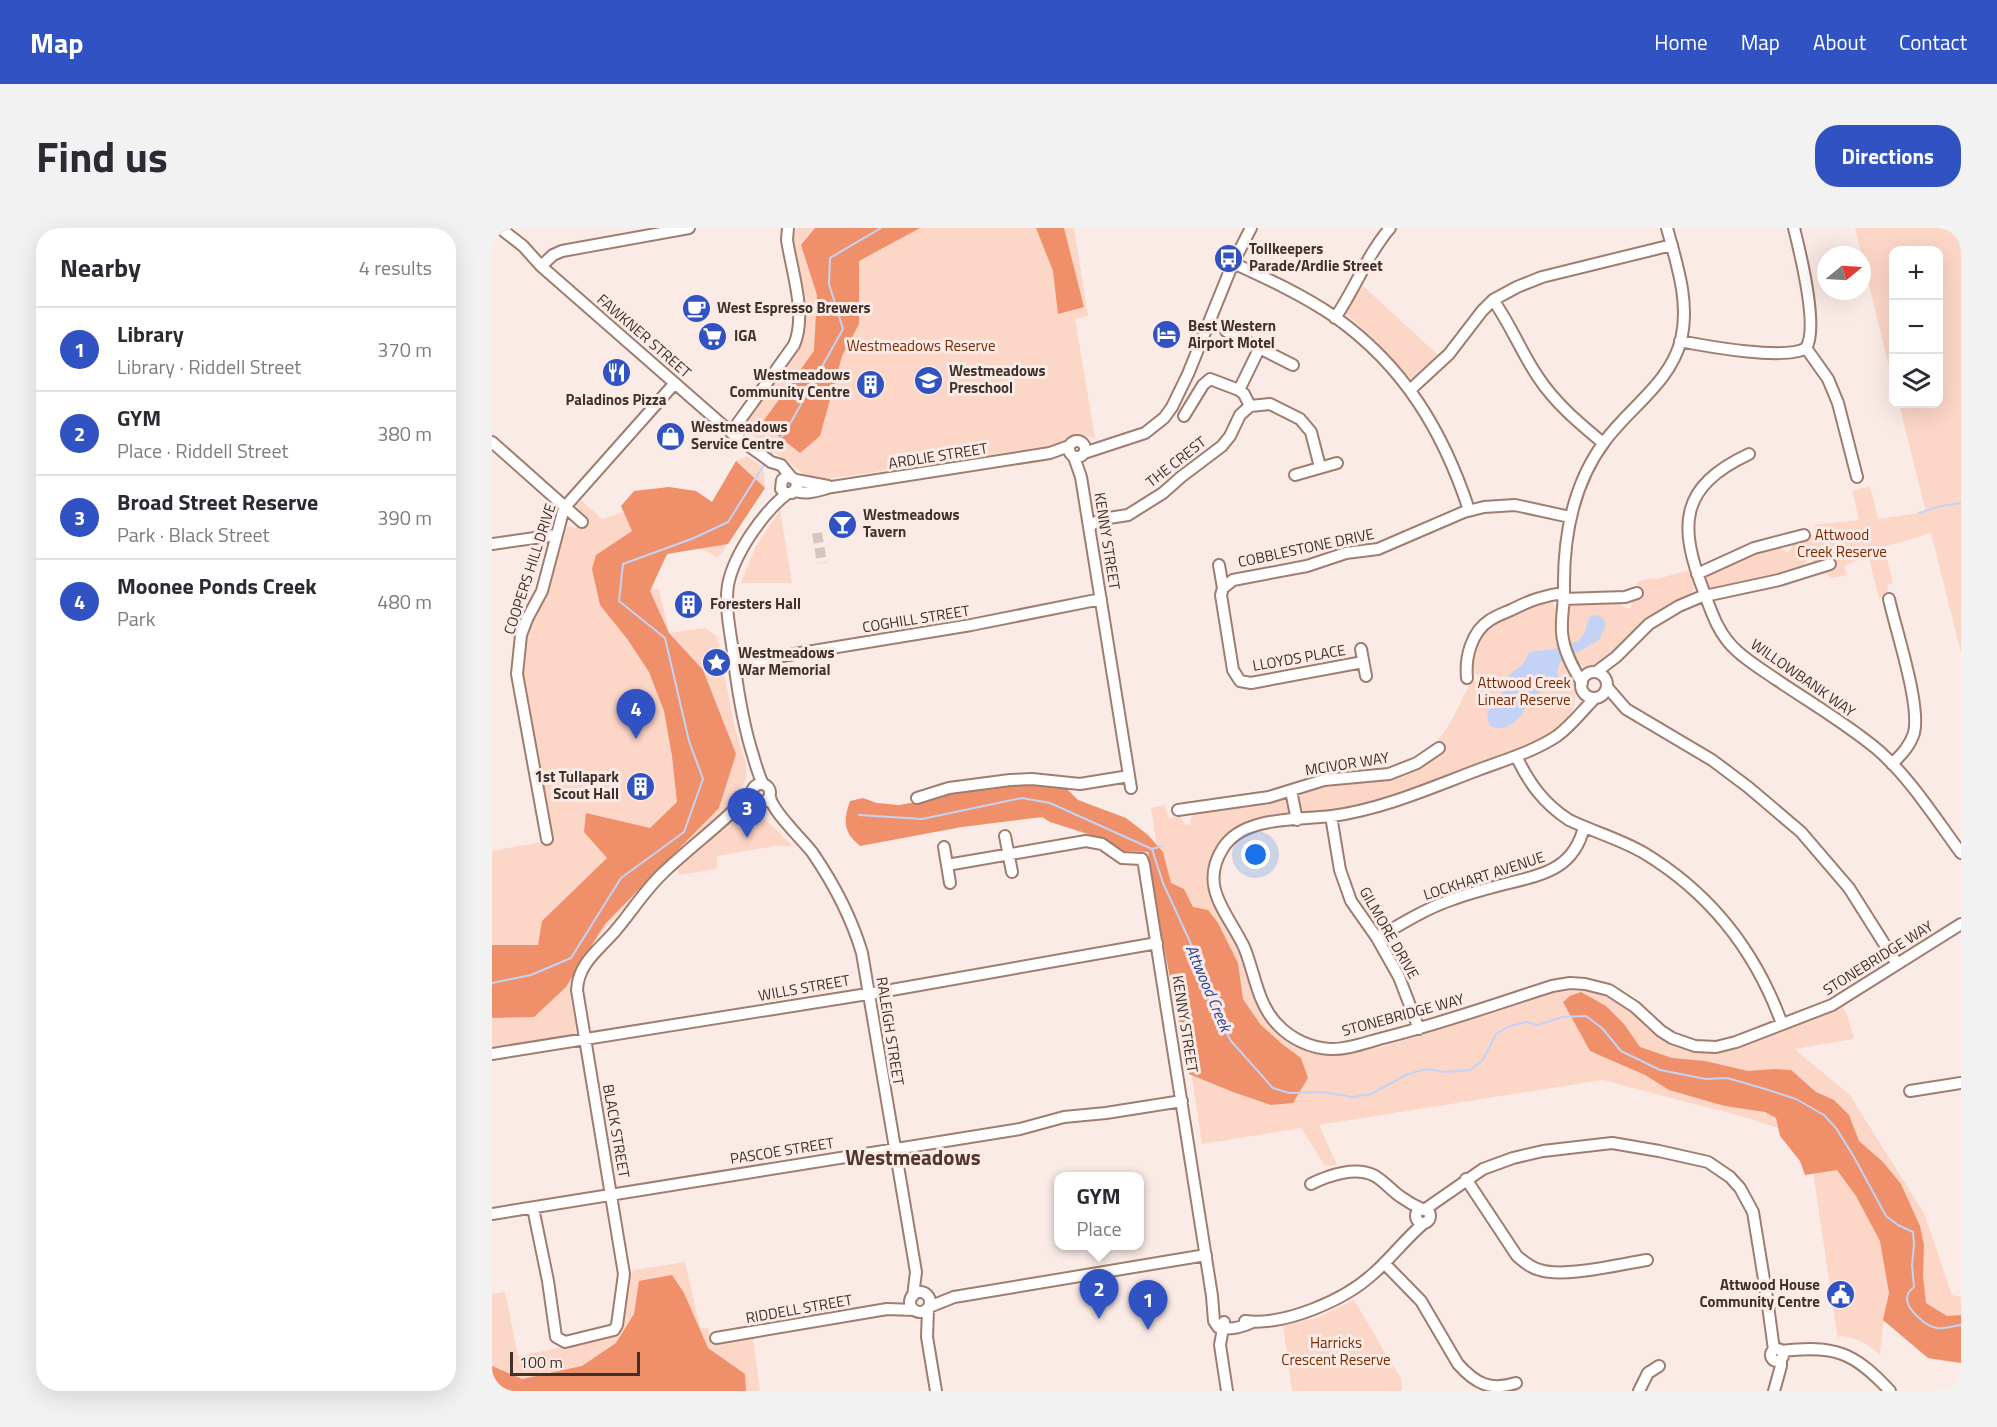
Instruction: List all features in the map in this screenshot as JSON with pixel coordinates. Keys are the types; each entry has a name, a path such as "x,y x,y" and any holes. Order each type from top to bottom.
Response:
{"street":[{"name":"FAWKNER STREET","path":"500,228 734,435 771,462 788,484"},
{"path":"541,266 553,255 562,251 689,228"},
{"path":"734,435 735,427 794,345 798,336 800,315 787,240 788,228"},
{"name":"ARDLIE STREET","path":"788,484 832,487 1050,453 1077,452 1145,433 1164,418 1172,407 1188,374 1233,263 1251,228"},
{"path":"1335,318 1350,296 1380,239 1390,228"},
{"path":"1667,228 1684,302 1680,341 1668,370 1657,386 1631,410 1603,442 1587,470 1570,516 1564,550 1562,633 1567,654 1572,663 1595,685 1621,705 1712,760 1749,787 1801,832 1849,888 1896,964"},
{"path":"1794,228 1807,286 1810,337 1806,348"},
{"path":"1410,390 1449,354 1472,322 1493,300 1542,277 1672,245"},
{"path":"1233,263 1286,288 1335,318 1367,344 1410,390 1432,423 1457,473 1470,510"},
{"path":"1493,300 1506,319 1533,370 1550,393 1565,410 1603,442"},
{"path":"1226,331 1293,365"},
{"path":"1680,341 1731,350 1762,352 1794,352 1806,348"},
{"path":"1239,390 1260,347"},
{"path":"1806,348 1828,379 1838,403 1857,477"},
{"path":"1184,416 1208,379 1212,379 1239,390 1244,394 1250,406 1270,404 1300,419 1311,432 1320,466"},
{"name":"COOPERS HILL DRIVE","path":"547,839 517,674 522,635 527,619 542,591 564,508 675,383"},
{"name":"THE CREST","path":"1089,526 1102,519 1128,515 1163,493 1222,446 1230,436 1240,415 1250,406"},
{"path":"492,442 582,522"},
{"name":"KENNY STREET","path":"1077,452 1131,788"},
{"name":"WILLOWBANK WAY","path":"1749,454 1719,470 1702,487 1690,511 1688,541 1697,574 1717,626 1736,650 1863,738 1892,764 1961,853"},
{"path":"1295,475 1337,463"},
{"path":"757,793 754,762 734,663 727,603 728,585 735,563 766,513 788,484"},
{"name":"COBBLESTONE DRIVE","path":"1223,588 1233,580 1306,566 1346,553 1378,549 1470,510 1515,505 1570,516"},
{"path":"1087,514 1102,519"},
{"path":"1697,574 1754,548 1804,534"},
{"path":"492,544 556,535"},
{"path":"1595,685 1616,657 1638,634 1663,614 1705,596 1779,580 1830,564"},
{"path":"1219,565 1223,588"},
{"name":"LLOYDS PLACE","path":"1223,588 1221,594 1233,670 1240,681 1251,682 1363,662"},
{"path":"1467,678 1467,655 1478,630 1489,620 1536,597 1624,597 1637,593"},
{"name":"COGHILL STREET","path":"734,663 971,625 1101,599"},
{"path":"1889,599 1916,712 1914,733 1910,743 1892,764"},
{"name":"LLOYDS PLACE","path":"1361,649 1366,676"},
{"name":"STONEBRIDGE WAY","path":"1595,685 1568,727 1557,736 1516,756 1386,804 1331,816 1260,824 1238,832 1223,848 1214,873 1217,899 1244,948 1264,1007 1279,1027 1290,1036 1310,1045 1332,1049 1419,1029 1552,986 1570,983 1586,984 1609,990 1635,1007 1650,1022 1672,1038 1695,1046 1726,1045 1832,1005 1961,924"},
{"name":"MCIVOR WAY","path":"1178,810 1258,799 1324,780 1376,776 1402,770 1439,748"},
{"path":"1516,756 1527,779 1546,803 1569,820 1623,842 1643,853 1686,883 1705,900 1722,918 1752,959 1767,986 1782,1024"},
{"path":"917,798 949,788 1010,780 1032,779 1080,784 1129,776"},
{"name":"RALEIGH STREET","path":"781,816 763,806 757,793 770,789 774,807 802,839 839,894 858,940 869,992 915,1272 912,1297"},
{"name":"MCIVOR WAY","path":"1291,791 1297,820"},
{"name":"BLACK STREET","path":"533,1208 547,1275 555,1334 558,1340 565,1342 611,1332 617,1325 624,1274 577,990 579,976 584,964 616,929 648,888 738,807 757,793"},
{"name":"GILMORE DRIVE","path":"1331,816 1337,857 1351,901 1377,938 1399,976 1419,1029"},
{"name":"LOCKHART AVENUE","path":"1377,938 1419,914 1451,900 1553,870 1571,856 1578,845 1584,827"},
{"path":"1005,836 1012,872"},
{"name":"KENNY STREET","path":"947,865 1086,841 1102,844 1122,858 1142,859 1212,1296 1223,1325 1220,1345 1227,1391"},
{"path":"944,847 950,883"},
{"name":"WILLS STREET","path":"492,1054 1157,943"},
{"path":"1910,1091 1961,1083"},
{"name":"PASCOE STREET","path":"492,1214 1020,1128 1064,1117 1182,1101"},
{"path":"1223,1325 1290,1316 1323,1306 1350,1292 1384,1263 1408,1236 1422,1215 1466,1179 1483,1169 1513,1158 1543,1152 1601,1144 1626,1144 1708,1162 1730,1177 1740,1188 1753,1212 1771,1326 1781,1366 1775,1386"},
{"path":"1311,1184 1332,1176 1366,1173 1379,1179 1422,1215"},
{"path":"1466,1179 1517,1256 1526,1264 1539,1270 1561,1273 1647,1260"},
{"path":"914,1310 923,1312 954,1297 1206,1255"},
{"path":"1384,1263 1421,1301 1465,1372 1492,1387 1516,1383"},
{"name":"RALEIGH STREET","path":"915,1272 926,1294"},
{"path":"927,1337 910,1304 912,1297 918,1292 954,1297"},
{"path":"926,1294 930,1300 927,1337 936,1391"},
{"name":"RIDDELL STREET","path":"887,1309 912,1297"},
{"name":"RIDDELL STREET","path":"716,1338 887,1309 914,1310"},
{"path":"1779,1355 1807,1351 1839,1353 1859,1361 1890,1391"},
{"path":"1639,1391 1648,1373 1659,1366"}],"green space":[{"name":"Westmeadows Reserve","path":"796,228 1074,228 1088,316 1075,319 1095,438 1078,436 1063,444 813,481 741,427 799,344 803,318 799,274 793,245"},
{"name":"Attwood Creek Reserve","path":"1855,228 1961,228 1961,653 1931,533 1884,547 1893,583 1887,585 1889,593 1879,599 1868,555 1844,566 1847,575 1832,578 1824,573 1829,565 1814,562 1810,558 1806,559 1805,567 1801,571 1707,592 1701,576 1732,559 1779,545 1786,552 1790,551 1793,542 1806,540 1815,533 1814,525 1859,520 1852,491 1870,486 1878,519 1926,512 1900,408 1943,408 1943,246 1889,246 1889,367 1871,293 1871,246 1859,246"},
{"path":"1363,286 1438,355 1411,379 1374,339 1345,313"},
{"path":"747,456 763,467 765,488 718,558 701,549 687,548 664,556 646,569 652,589 659,589 669,633 706,628 717,637 734,725 746,763 746,779 736,797 721,814 663,863 580,957 571,973 570,993 577,1036 492,1049 492,851 542,842 549,847 553,840 521,669 530,622 545,597 554,568 560,534 568,526 576,528 585,518 575,505 581,500 602,519 696,491 712,502 736,461"},
{"path":"780,510 792,583 741,583 755,548"},
{"path":"1689,570 1695,588 1645,621 1606,661 1590,670 1575,658 1567,632 1569,603 1620,602 1625,608 1630,608 1632,600 1639,595 1637,582"},
{"name":"Attwood Creek Linear Reserve","path":"1548,601 1552,602 1557,612 1559,650 1575,690 1573,709 1559,728 1535,742 1391,796 1347,808 1306,812 1302,810 1298,798 1300,793 1322,784 1401,775 1429,763 1447,749 1438,739 1453,718 1468,688 1469,681 1476,681 1477,675 1470,669 1470,661 1481,638 1506,617"},
{"path":"1281,797 1288,800 1290,808 1286,814 1250,821 1226,834 1210,859 1207,873 1208,887 1212,900 1240,953 1256,998 1269,1025 1293,1045 1310,1052 1344,1054 1363,1051 1422,1035 1552,993 1562,992 1581,991 1609,997 1629,1009 1649,1029 1669,1043 1684,1049 1708,1053 1739,1047 1842,1007 1847,1014 1854,1039 1794,1049 1849,1094 1924,1213 1952,1295 1961,1297 1961,1363 1930,1359 1884,1318 1880,1354 1861,1341 1840,1335 1838,1340 1810,1152 1788,1131 1737,1115 1602,1080 1319,1125 1337,1165 1325,1166 1301,1128 1202,1144 1151,808 1165,805 1168,818 1180,816 1185,825 1191,824 1191,817 1194,813"},
{"path":"750,807 792,846 775,846 717,856 717,869 679,875 677,867 743,810"},
{"path":"685,1262 700,1328 708,1328 711,1345 753,1338 760,1391 492,1391 492,1294 505,1292 518,1356 618,1336 624,1327 627,1288 633,1270"},
{"name":"Harricks Crescent Reserve","path":"1354,1300 1402,1381 1402,1391 1292,1391 1283,1326 1316,1318"}],"shaded area":[{"path":"815,228 920,228 859,261 859,324 842,356 820,436 800,453 762,423 814,351 817,295 801,245"},
{"path":"1036,228 1064,228 1084,307 1058,314 1053,271"},
{"path":"736,461 765,488 728,544 667,554 650,591 669,633 703,670 736,754 719,808 605,924 566,987 534,1017 492,1018 492,945 538,945 542,921 607,858 584,832 586,813 650,828 677,802 664,711 649,672 628,640 600,605 592,569 596,555 632,531 621,506 634,491 669,487 696,491 712,502"},
{"path":"1012,784 1050,784 1067,789 1078,800 1126,818 1148,835 1163,852 1171,883 1184,889 1193,907 1208,910 1218,923 1238,963 1243,999 1260,1024 1301,1058 1308,1078 1293,1103 1271,1105 1189,1074 1158,917 1148,852 1124,851 1107,840 1050,822 1042,817 962,827 860,846 850,836 846,826 846,814 850,801 863,798 877,803 899,805 949,791 976,790"},
{"path":"1581,992 1606,1006 1624,1024 1640,1047 1672,1058 1705,1061 1748,1071 1791,1070 1816,1092 1834,1100 1849,1115 1859,1141 1883,1162 1901,1184 1920,1226 1924,1245 1923,1276 1926,1303 1947,1316 1961,1315 1961,1363 1928,1358 1883,1320 1889,1293 1880,1241 1856,1196 1837,1170 1805,1175 1800,1161 1780,1136 1776,1118 1765,1112 1725,1106 1669,1090 1645,1075 1590,1051 1563,1002 1570,996"},
{"path":"672,1275 684,1293 708,1348 745,1374 746,1391 492,1391 492,1366 522,1379 582,1366 616,1343 634,1314 639,1281"}],"water":[{"path":"1597,615 1603,618 1606,625 1599,640 1559,663 1557,673 1560,679 1532,698 1515,721 1503,728 1489,725 1487,712 1501,700 1506,680 1525,662 1529,652 1553,649 1578,641 1585,633 1588,620 1591,616"}],"waterway":[{"path":"770,456 843,329 829,284 830,258 881,228"},
{"path":"492,983 531,975 571,958 621,878 684,832 703,779 689,741 665,638 619,601 623,564 694,538 728,522 765,463"},
{"name":"Attwood Creek","path":"1919,513 1961,503"},
{"name":"Attwood Creek","path":"859,815 922,819 1022,798 1050,803 1152,849 1163,883 1203,970 1217,1016 1231,1041 1273,1088 1289,1093 1322,1092 1353,1097 1371,1094 1408,1074 1427,1069 1446,1072 1470,1070 1483,1060 1496,1034 1507,1027 1526,1022 1538,1025 1562,1017 1586,1016 1602,1028 1621,1051 1660,1070 1706,1079 1727,1078 1796,1099 1824,1115 1836,1128 1886,1216 1913,1232 1914,1287 1907,1299 1910,1308 1918,1317 1933,1327 1961,1325"},
{"name":"Attwood Creek","path":"1152,849 1163,846"}],"tunnel":[{"path":"817,533 822,563"}],"place":[{"name":"Tollkeepers Parade/Ardlie Street","path":"1228,258"},
{"name":"West Espresso Brewers","path":"696,308"},
{"name":"Best Western Airport Motel","path":"1167,335"},
{"name":"IGA","path":"713,336"},
{"name":"Paladinos Pizza","path":"616,373"},
{"name":"Westmeadows Preschool","path":"928,380"},
{"name":"Westmeadows Community Centre","path":"871,384"},
{"name":"Westmeadows Service Centre","path":"670,436"},
{"name":"Westmeadows Tavern","path":"842,524"},
{"name":"Foresters Hall","path":"689,604"},
{"name":"Westmeadows War Memorial","path":"717,662"},
{"name":"Moonee Ponds Creek","path":"636,739"},
{"name":"1st Tullapark Scout Hall","path":"640,786"},
{"name":"Broad Street Reserve","path":"747,838"},
{"name":"Attwood House Community Centre","path":"1841,1294"},
{"name":"GYM","path":"1099,1319"},
{"name":"Library","path":"1148,1330"}],"district":[{"name":"Westmeadows","path":"913,1158"}]}
